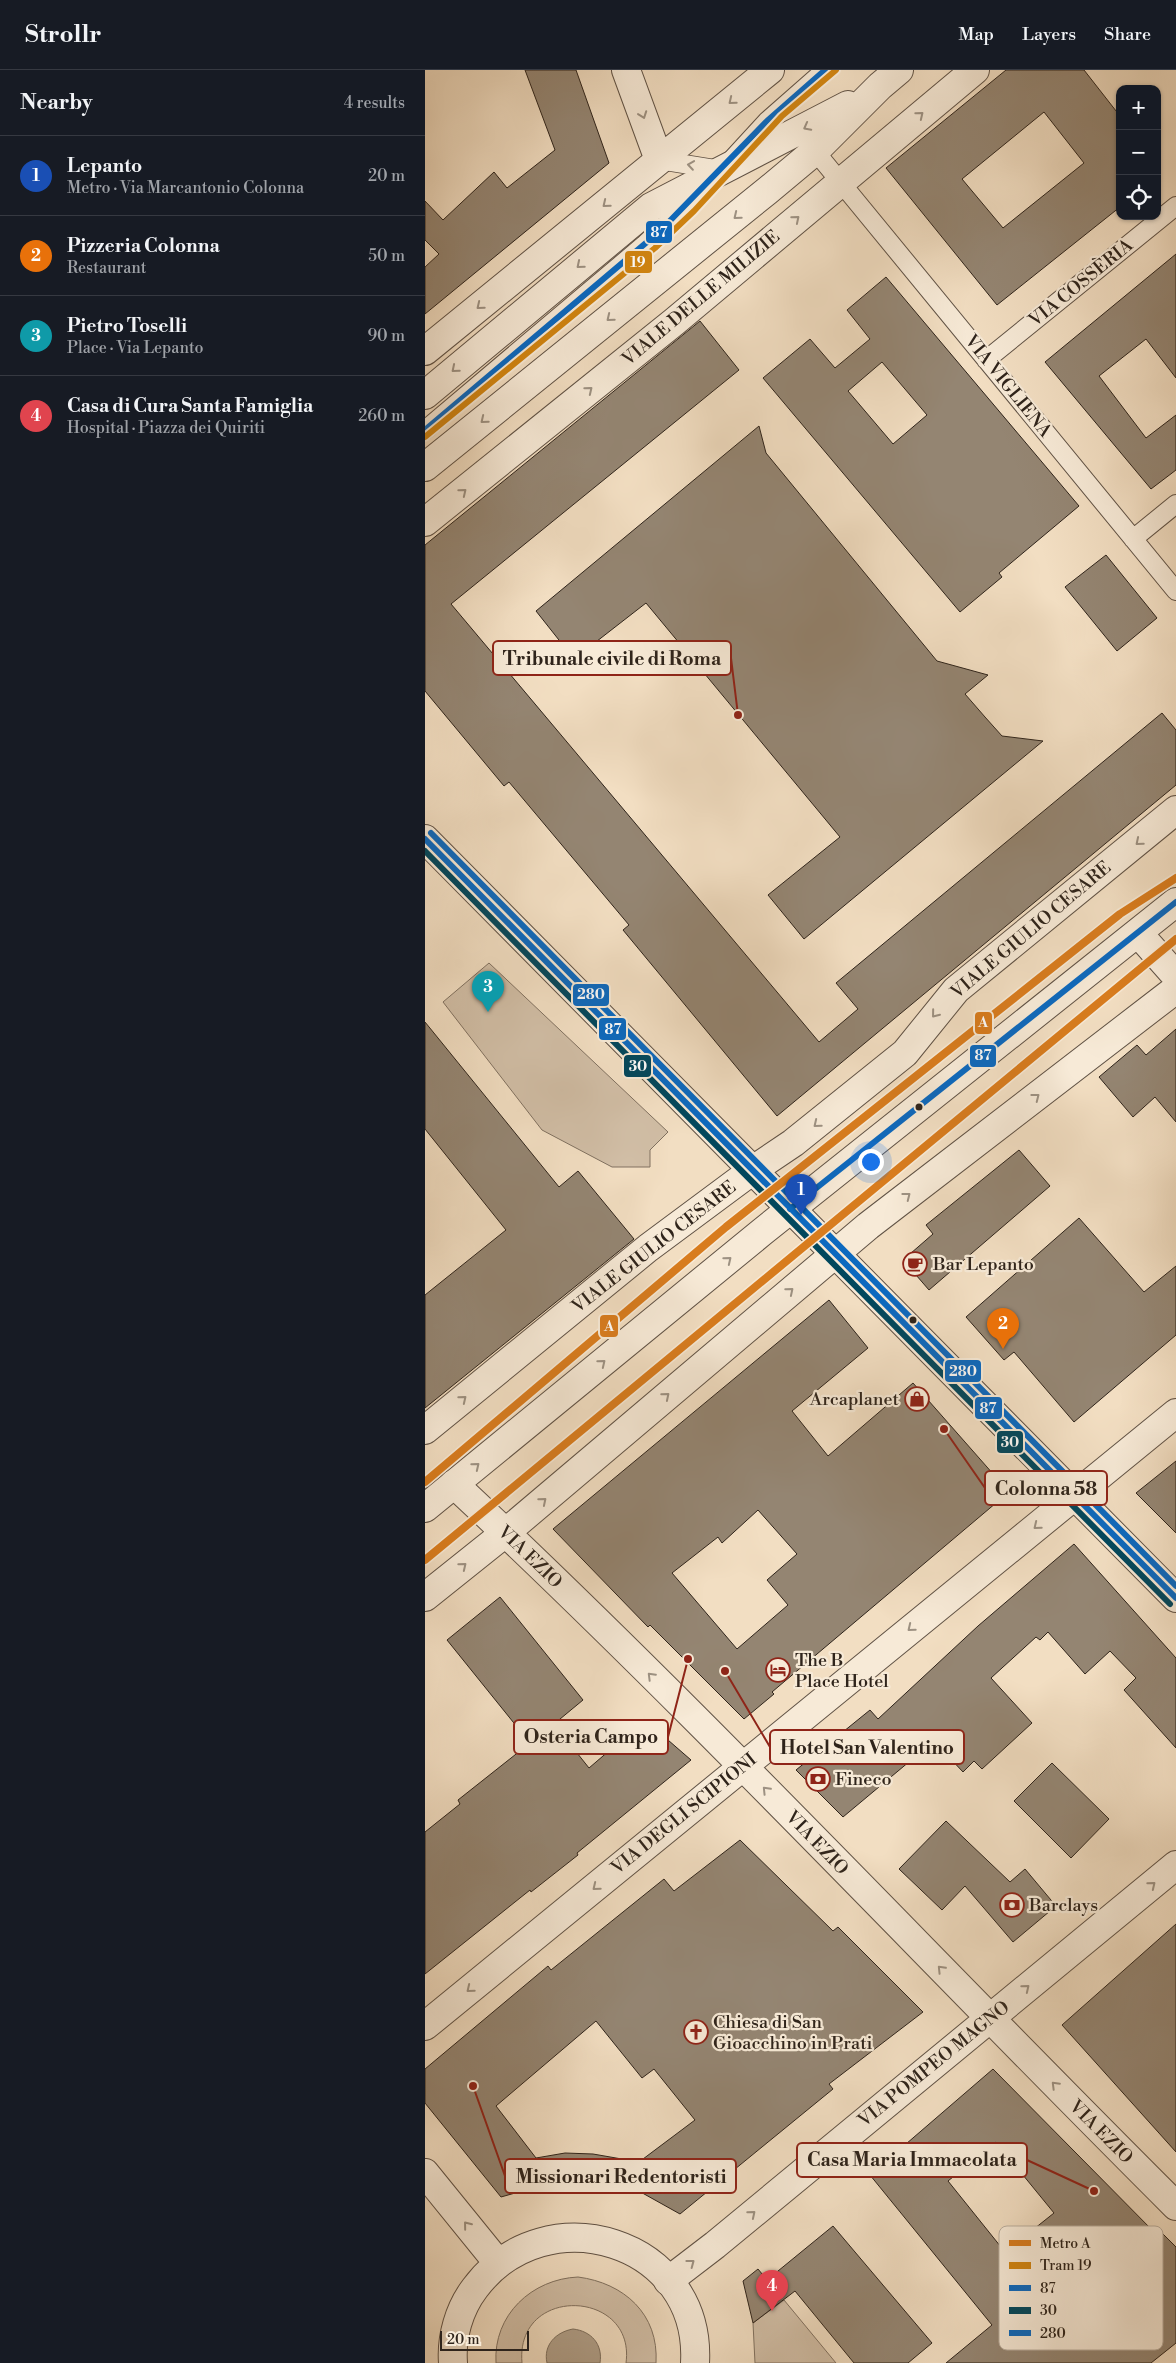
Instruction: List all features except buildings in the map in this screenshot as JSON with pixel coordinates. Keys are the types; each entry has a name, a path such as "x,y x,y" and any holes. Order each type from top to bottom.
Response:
{"street":[{"path":"626,70 659,160"},
{"path":"425,351 770,70"},
{"name":"VIALE DELLE MILIZIE","path":"425,522 674,322 975,70"},
{"path":"425,394 651,207 813,124 890,78"},
{"path":"425,467 815,151 890,78"},
{"name":"VIALE GIULIO CESARE","path":"425,1430 648,1248 753,1170 793,1143 905,1053 956,990 1176,810"},
{"path":"425,838 1176,1598"},
{"path":"425,1508 791,1209 1176,902"},
{"path":"1138,933 1176,976"},
{"path":"425,1597 505,1532 834,1254 1176,990"},
{"name":"VIA DEGLI SCIPIONI","path":"425,2026 1176,1413"},
{"name":"VIA EZIO","path":"454,1484 743,1767 989,2019 1176,2206"},
{"name":"VIA POMPEO MAGNO","path":"668,2281 715,2245 1176,1865"},
{"path":"425,2174 498,2263"},
{"path":"453,2363 454,2340 463,2309 480,2281 498,2263 516,2252 543,2240 588,2237 631,2250 655,2267 668,2281 680,2299 690,2323 694,2340 695,2363"}],"lane":[{"path":"425,430 660,231 767,121 825,70"},
{"name":"VIA VIGLIENA","path":"815,151 1176,591"},
{"path":"659,160 721,170"},
{"name":"VIA COSSÈRIA","path":"986,360 1176,206"},
{"path":"1133,538 1176,504"}],"shaded area":[{"path":"489,963 668,1132 650,1150 650,1167 612,1167 542,1130 443,1002"},
{"path":"578,2277 595,2280 610,2286 624,2294 635,2304 645,2316 652,2330 656,2363 626,2363 624,2339 613,2321 596,2310 575,2306 554,2309 537,2319 525,2337 522,2363 496,2363 497,2346 501,2330 508,2315 519,2303 531,2292 545,2285 561,2279"},
{"path":"784,2300 836,2363 755,2363 753,2323"},
{"path":"573,2329 585,2332 598,2344 600,2363 547,2363 547,2351 552,2340 561,2333"}],"metro line":[{"name":"A","path":"425,1482 726,1227 1120,914 1176,878"},
{"name":"A","path":"425,1560 1176,939"}],"tram line":[{"name":"19","path":"425,437 655,248 694,211 782,116 836,70"}],"transit line":[{"name":"87","path":"425,430 660,231 767,121 825,70"},
{"name":"280","path":"431,833 1176,1586"},
{"name":"87","path":"425,839 1176,1598"},
{"name":"30","path":"425,851 1170,1604"},
{"name":"87","path":"790,1209 1176,902"}],"place":[{"name":"Tribunale civile di Roma","path":"738,715"},
{"name":"Pietro Toselli","path":"488,1012"},
{"name":"Lepanto","path":"801,1215"},
{"name":"Bar Lepanto","path":"915,1264"},
{"name":"Pizzeria Colonna","path":"1003,1349"},
{"name":"Arcaplanet","path":"917,1399"},
{"name":"Colonna 58","path":"944,1429"},
{"name":"Osteria Campo","path":"688,1659"},
{"name":"The B Place Hotel","path":"778,1670"},
{"name":"Hotel San Valentino","path":"725,1671"},
{"name":"Fineco","path":"818,1779"},
{"name":"Barclays","path":"1012,1905"},
{"name":"Chiesa di San Gioacchino in Prati","path":"696,2032"},
{"name":"Missionari Redentoristi","path":"473,2086"},
{"name":"Casa Maria Immacolata","path":"1094,2191"},
{"name":"Casa di Cura Santa Famiglia","path":"772,2311"}]}
